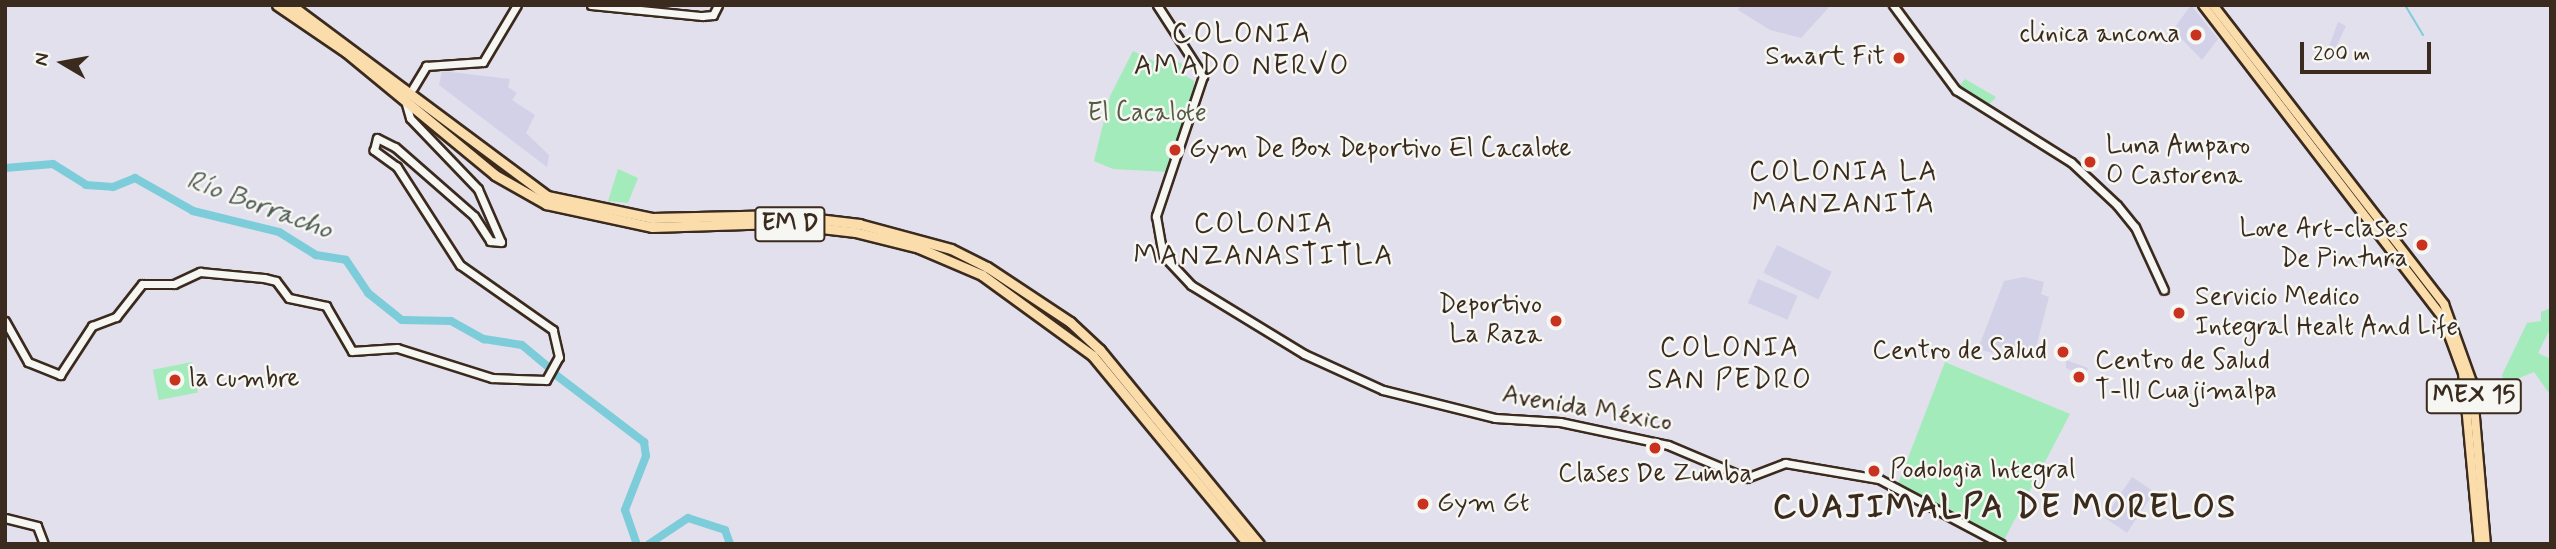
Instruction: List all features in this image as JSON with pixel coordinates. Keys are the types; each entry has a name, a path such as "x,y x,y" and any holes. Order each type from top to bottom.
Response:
{"highway":[{"name":"EM D","path":"277,5 346,52 495,175 546,204 652,227 778,223 855,232 919,248 982,275 1019,295 1093,356 1248,544"},
{"name":"EM D","path":"291,5 547,196 579,208 652,218 784,215 859,224 951,249 987,267 1070,322 1100,350 1259,544"}],"main road":[{"path":"413,88 426,66 484,62 517,5"},
{"path":"591,5 702,16 713,15 718,5"},
{"name":"Avenida México","path":"1157,5 1203,76 1156,216 1163,255 1191,285 1304,354 1383,390 1495,418 1560,422 1668,444 1745,478 1785,463 1879,479 2001,544"},
{"path":"1893,5 1956,90 2071,162 2117,205 2135,228 2164,290"},
{"name":"MEX 15","path":"2203,5 2442,316 2465,383 2479,544"},
{"name":"MEX 15","path":"2213,5 2444,304 2472,382 2486,544"},
{"path":"5,321 28,362 60,375 92,326 116,317 137,288 174,284 200,272 272,280 289,298 319,301 352,351 397,348 506,381 550,378 559,357 553,330 460,265 397,167 374,150 377,138 395,147 474,216 490,241 501,242 478,189 410,118 406,104"},
{"path":"5,518 37,526 44,544"}],"shaded area":[{"path":"1741,5 1831,5 1801,38 1770,30 1738,10"},
{"name":"clinica ancona","path":"2191,5 2218,39 2202,60 2173,30"},
{"path":"2338,22 2346,26 2334,51 2328,49"},
{"path":"442,71 510,79 508,87 517,93 512,100 535,115 526,133 549,155 547,167 439,85"},
{"path":"1777,245 1832,272 1818,300 1763,273"},
{"path":"2024,277 2044,282 2041,294 2049,297 2034,355 1996,346 1993,353 1978,349 2004,281"},
{"path":"1758,279 1798,296 1787,320 1748,303"},
{"name":"Centro de Salud T-lll Cuajimalpa","path":"2066,360 2088,368 2082,386 2072,382 2075,372 2066,368"},
{"path":"2132,477 2154,492 2127,533 2105,518"}],"green space":[{"name":"El Cacalote","path":"1133,51 1168,68 1171,59 1185,65 1180,72 1194,81 1194,100 1168,172 1113,169 1094,161 1110,96"},
{"path":"1965,79 1996,97 1985,109 1956,90"},
{"path":"618,169 638,178 628,203 608,201"},
{"path":"2551,308 2551,327 2538,353 2551,359 2551,396 2534,372 2509,382 2515,398 2509,401 2502,375 2527,323 2541,321 2541,312"},
{"name":"la cumbre","path":"192,362 198,392 159,400 153,370"},
{"path":"1945,362 2070,414 2002,544 1898,484"}],"waterway":[{"path":"2405,5 2423,35"},
{"name":"Río Borracho","path":"5,168 53,164 86,185 113,187 135,178 193,211 279,232 316,255 346,260 368,293 402,320 451,321 484,339 522,345 551,369"},
{"name":"Río Borracho","path":"556,375 644,442 646,456 625,510 637,544"},
{"name":"Río Borracho","path":"649,544 688,518 725,530 730,544"}],"place":[{"name":"clinica ancona","path":"2196,35"},
{"name":"Smart Fit","path":"1899,58"},
{"name":"Gym De Box Deportivo El Cacalote","path":"1175,150"},
{"name":"Luna Amparo O Castorena","path":"2090,162"},
{"name":"Love Art-clases De Pintura","path":"2422,245"},
{"name":"Servicio Medico Integral Healt And Life","path":"2179,313"},
{"name":"Deportivo La Raza","path":"1556,321"},
{"name":"Centro de Salud","path":"2063,352"},
{"name":"Centro de Salud T-lll Cuajimalpa","path":"2079,377"},
{"name":"la cumbre","path":"175,380"},
{"name":"Clases De Zumba","path":"1655,448"},
{"name":"Podologia Integral","path":"1874,471"},
{"name":"Gym Gt","path":"1423,504"}],"district":[{"name":"COLONIA AMADO NERVO","path":"1242,51"},
{"name":"COLONIA LA MANZANITA","path":"1844,189"},
{"name":"COLONIA MANZANASTITLA","path":"1264,241"},
{"name":"COLONIA SAN PEDRO","path":"1730,365"},
{"name":"CUAJIMALPA DE MORELOS","path":"2005,509"}]}
